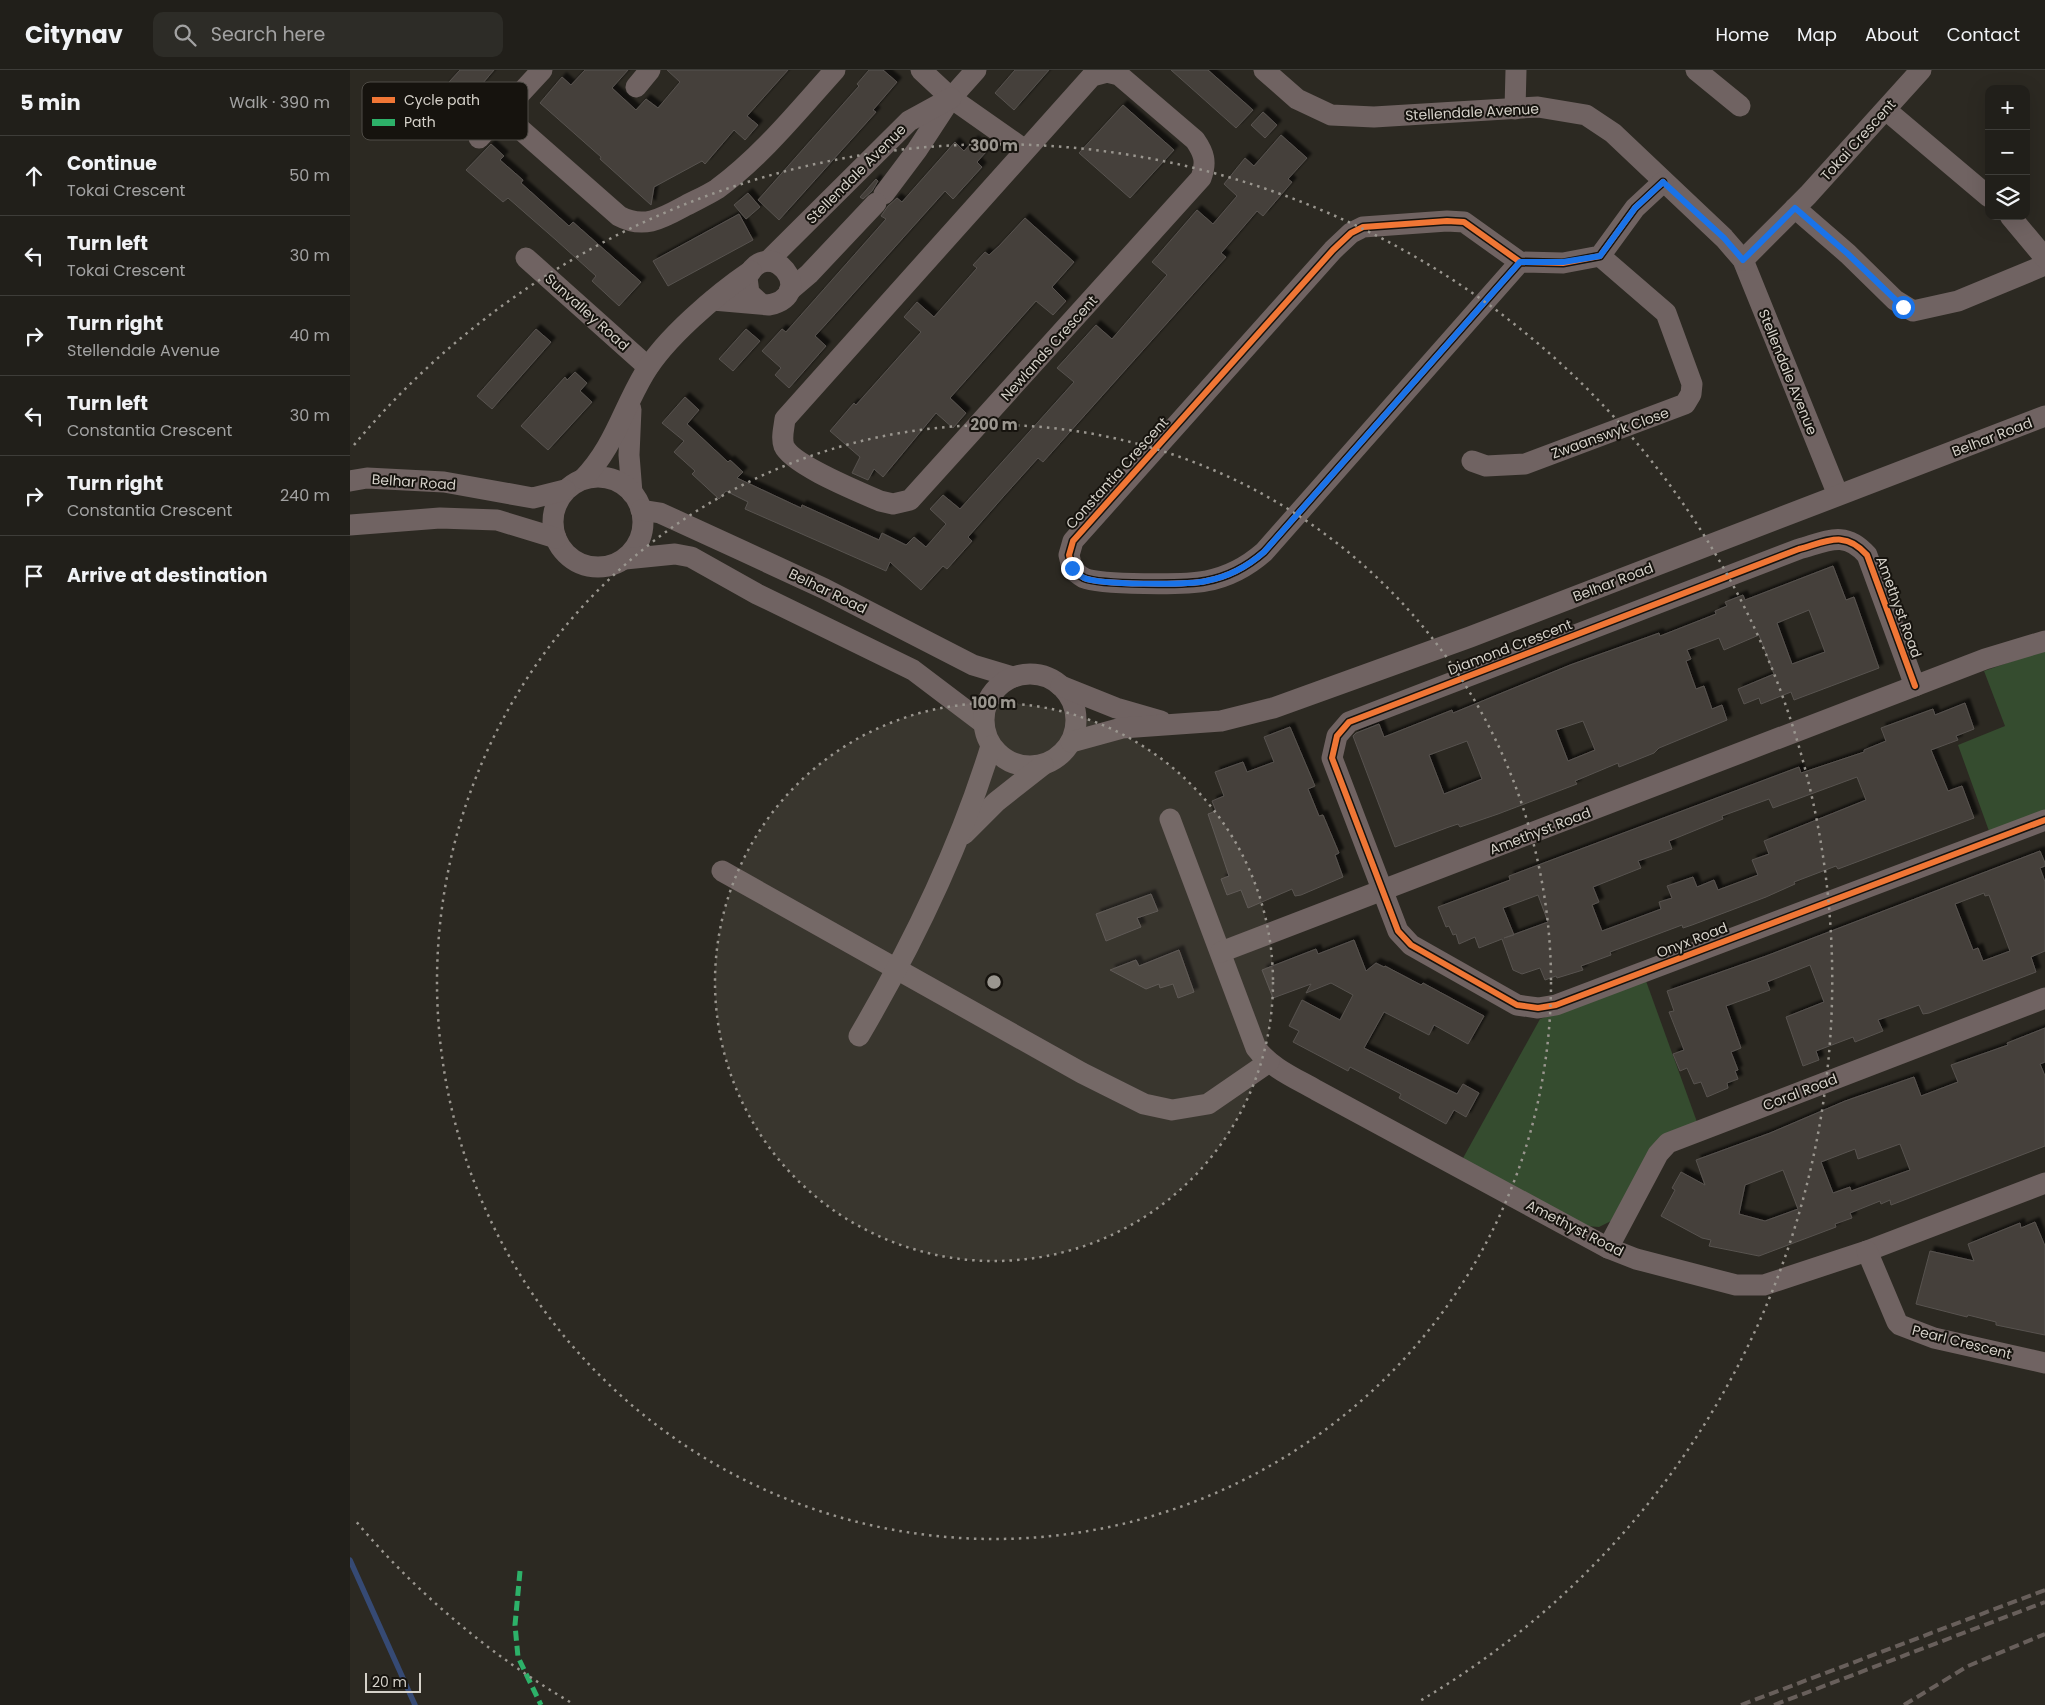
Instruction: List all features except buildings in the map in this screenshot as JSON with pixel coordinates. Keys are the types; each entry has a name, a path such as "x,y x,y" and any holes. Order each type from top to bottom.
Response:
{"street":[{"path":"528,86 542,70"},
{"path":"636,87 650,70"},
{"path":"528,136 619,216 629,221 651,222 661,219 715,190 741,170 835,70"},
{"path":"921,70 951,98 1025,150"},
{"name":"Stellendale Avenue","path":"789,291 809,274 880,198 917,150 951,98 976,70"},
{"name":"Stellendale Avenue","path":"1264,70 1297,99 1331,115 1374,117 1538,107 1586,115 1613,133 1724,238 1743,260 1838,496"},
{"path":"1514,109 1516,70"},
{"path":"1696,70 1740,106"},
{"name":"Tokai Crescent","path":"1743,260 1795,208 1886,110 1920,70"},
{"name":"Newlands Crescent","path":"1107,72 1119,75 1195,140 1204,152 1204,164 1201,178 910,500 892,504 880,501 801,464 784,446 785,420 1025,150 1092,76 1107,72"},
{"name":"Stellendale Avenue","path":"574,485 605,453 648,367 688,323 713,300 759,266 909,121 951,98"},
{"path":"1886,110 1985,194"},
{"path":"1520,262 1563,262 1600,256 1635,208 1663,182"},
{"path":"1795,208 1848,254 1895,300 1913,311 1958,301 2045,265"},
{"path":"2013,220 2045,258"},
{"name":"Constantia Crescent","path":"1446,221 1464,222 1520,262 1264,552 1253,561 1226,575 1206,582 1106,583 1084,578 1072,568 1069,555 1073,541 1333,250 1351,233 1363,227 1446,221"},
{"name":"Zwaanswyk Close","path":"1472,461 1486,466 1524,464 1685,404 1691,394 1692,384 1666,313 1600,256"},
{"name":"Sunvalley Road","path":"526,258 648,367"},
{"path":"713,300 769,305 778,303 789,291 791,282 789,274 776,262 759,266 747,286 749,293 760,303"},
{"name":"Stellendale Avenue","path":"632,398 629,455 636,501"},
{"name":"Belhar Road","path":"1070,742 1122,728 1221,721 1273,708 1337,686 2045,416"},
{"path":"625,559 638,542 642,526 636,501 618,481 601,477 574,485 555,508 553,523 556,538 565,553 579,564 596,567 614,564 625,559 675,554 691,557 756,594 913,670 962,705 983,723"},
{"name":"Belhar Road","path":"350,481 366,478 444,482 533,498 574,485"},
{"name":"Belhar Road","path":"636,501 825,589 973,664 1014,676"},
{"path":"350,525 440,518 497,520 556,538"},
{"name":"Diamond Crescent","path":"1382,892 1332,758 1337,736 1349,722 1799,549 1842,539 1854,542"},
{"name":"Amethyst Road","path":"1854,542 1867,555 1872,566 1915,686"},
{"name":"Amethyst Road","path":"1221,952 1382,892 1985,658 2045,641"},
{"path":"957,842 996,802 1043,765 1059,756 1070,742 1076,719 1074,707 1061,686 1055,680 1035,674 1014,676 997,687 986,704 983,723 991,746 1001,757 1014,764 1028,767 1043,765"},
{"name":"Belhar Road","path":"1061,686 1116,708 1176,725"},
{"path":"859,1036 898,970 957,842 977,792 991,746"},
{"name":"Amethyst Road","path":"1170,819 1256,1048 1269,1062 1608,1248 1653,1264 1736,1285 1751,1286 1776,1282 1867,1251 2045,1182"},
{"name":"Onyx Road","path":"1382,892 1398,931 1411,945 1517,1005 1546,1008 2045,820"},
{"path":"722,872 1082,1073 1144,1104 1172,1110 1208,1104 1269,1062"},
{"name":"Coral Road","path":"1608,1248 1658,1154 1668,1143 2045,998"},
{"name":"Pearl Crescent","path":"1867,1251 1897,1322 1900,1325 1934,1338 2045,1363"}],"green space":[{"path":"2045,650 2045,810 1989,831 1958,745 2005,726 1984,671"},
{"path":"1646,981 1697,1122 1611,1221 1599,1227 1586,1226 1462,1160 1540,1019"}],"waterway":[{"path":"350,1560 415,1705"}],"railway":[{"path":"1741,1705 2045,1590"},
{"path":"1774,1705 2045,1602"},
{"path":"1904,1705 1968,1666 2045,1634"}],"marked path":[{"path":"520,1571 515,1625 518,1657 541,1705"}],"cycle path":[{"path":"1520,262 1264,552 1251,562 1230,574 1214,579 1181,583 1107,582 1084,578 1072,568 1069,555 1073,541 1333,250 1351,233 1363,227 1447,221 1464,222 1520,262 1563,263 1600,256 1635,208 1663,182"},
{"path":"1915,686 1867,555 1851,542 1843,540 1827,541 1799,549 1349,722 1337,736 1332,758 1398,931 1411,945 1517,1005 1538,1008 1556,1005 2045,820"}],"route":[{"path":"1072,568 1084,578 1106,583 1206,582 1240,569 1253,561 1264,552 1520,262 1563,262 1600,256 1635,208 1663,182 1724,238 1743,260 1795,208 1848,254 1903,307"}]}
